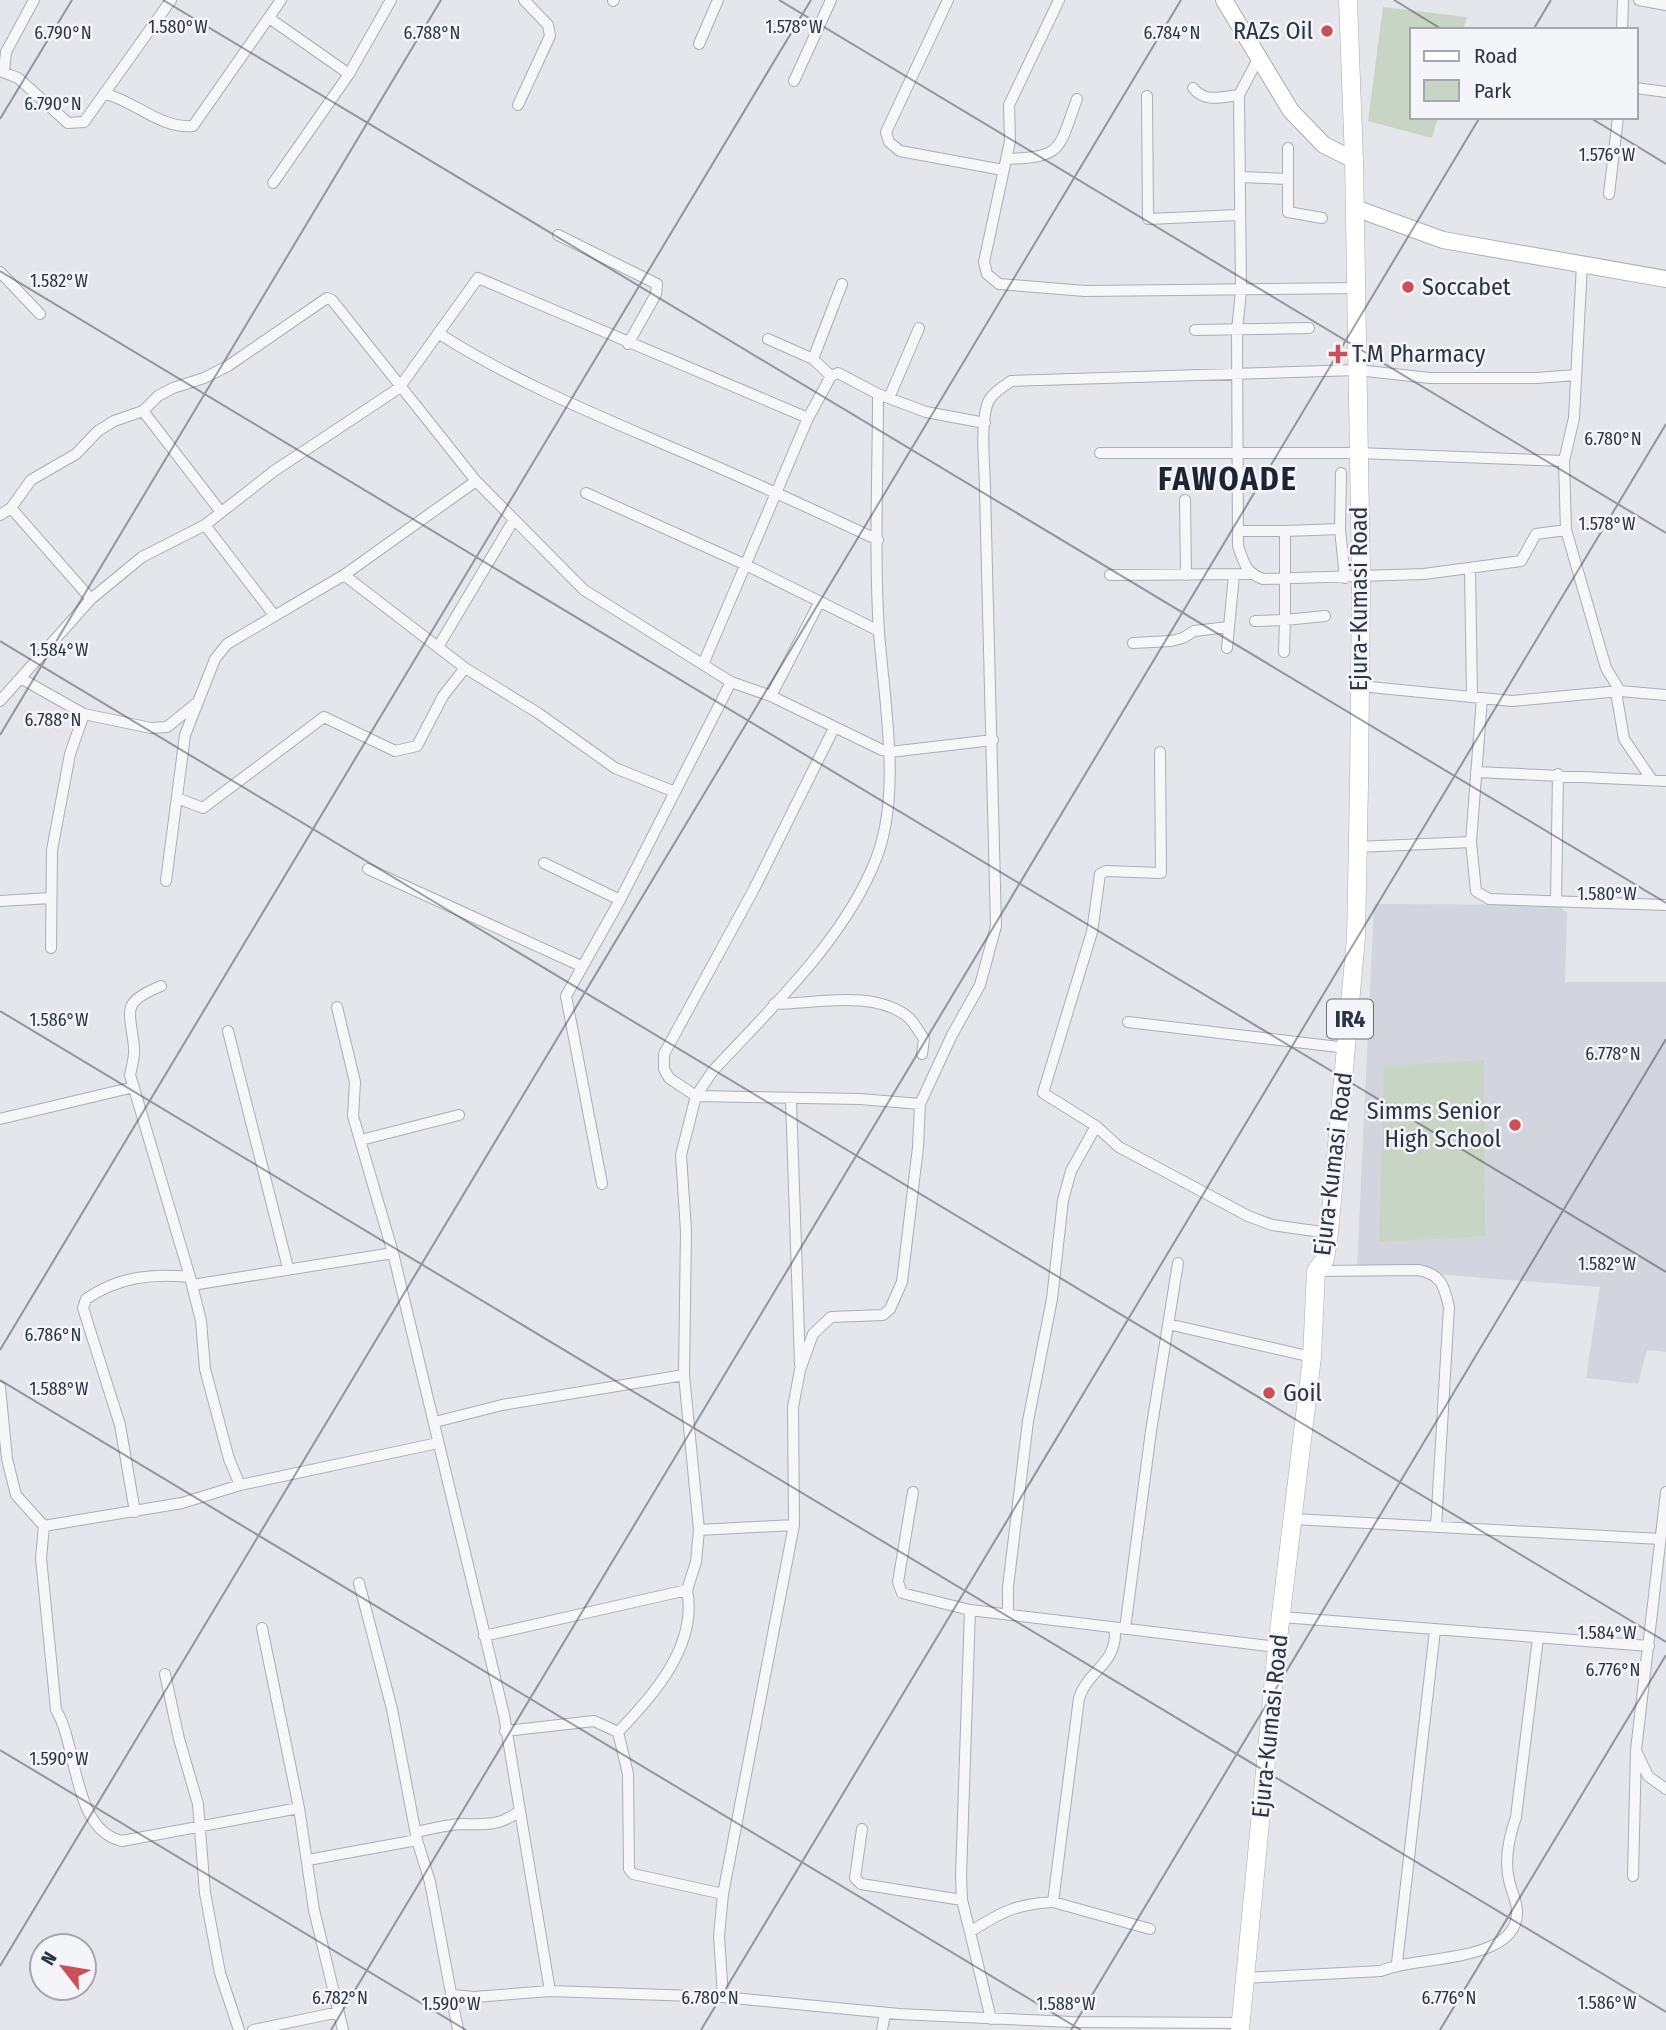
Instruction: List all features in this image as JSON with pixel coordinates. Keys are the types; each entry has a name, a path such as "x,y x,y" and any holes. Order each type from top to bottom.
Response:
{"main road":[{"name":"Ejura-Kumasi Road","path":"1240,2027 1277,1647 1312,1357 1316,1271 1325,1259 1329,1233 1356,938 1360,686 1353,578 1358,453 1354,160 1348,0"}],"street":[{"path":"34,0 6,52 2,71 18,78 61,118 75,125 84,122 106,94 171,0"},
{"path":"106,94 120,98 149,116 193,126 281,0"},
{"path":"273,183 349,74 391,0"},
{"path":"519,105 550,36 548,25 524,0"},
{"path":"699,44 718,0"},
{"path":"794,81 831,0"},
{"path":"948,0 886,132 889,142 900,151 1004,164 1044,158 1058,148 1077,99"},
{"path":"1059,0 1009,105 1010,141 984,262 987,274 999,284 1085,291 1356,288"},
{"path":"1224,0 1272,84 1305,128 1324,145 1354,160"},
{"path":"1622,28 1623,0"},
{"path":"1639,0 1666,5"},
{"path":"269,18 349,74"},
{"path":"1251,575 1238,547 1237,330 1241,291 1238,95 1258,59"},
{"path":"1193,88 1200,96 1208,99 1238,95"},
{"path":"1638,88 1666,92"},
{"path":"1147,96 1148,219 1238,215"},
{"path":"1608,194 1618,119"},
{"path":"1288,148 1289,214 1322,218"},
{"path":"1240,177 1288,178"},
{"path":"1355,208 1443,240 1666,279"},
{"path":"558,235 657,284 656,294 628,344"},
{"path":"1583,264 1574,418 1564,461 1566,530 1606,668 1618,692 1624,739 1652,780"},
{"path":"0,272 40,314"},
{"path":"0,701 91,598 142,558 205,525 274,471 400,388 475,280 483,278 628,344 808,418"},
{"path":"813,359 842,284"},
{"path":"0,515 11,508 40,474 76,454 97,432 114,421 142,411 158,396 228,366 327,298 342,309 400,388 422,411 476,481 584,590 704,662 730,681 771,696 834,728 890,752 993,740"},
{"path":"618,1732 663,1681 679,1647 691,1610 687,1590 696,1562 699,1530 684,1375 686,1231 681,1156 696,1096 712,1072 836,932 876,859 883,836 890,752 879,631 878,540 883,396 919,328"},
{"path":"1195,330 1310,328"},
{"path":"438,333 496,370 536,389 776,492 878,540"},
{"path":"768,339 813,359 831,376"},
{"path":"723,1997 719,1936 723,1894 794,1525 793,1407 800,1370 813,1334 831,1317 883,1315 895,1298 902,1282 918,1147 920,1104 952,1035 980,985 996,926 985,423 987,404 994,394 1011,381 1357,370 1430,378 1537,378 1577,374"},
{"path":"704,662 808,418 831,376 838,373 883,396 926,412 985,423"},
{"path":"142,411 221,513"},
{"path":"1100,453 1358,453 1564,461"},
{"path":"1341,473 1340,529 1353,578"},
{"path":"166,881 185,735 215,659 227,644 344,575 476,481"},
{"path":"586,493 744,564 879,631"},
{"path":"1185,500 1186,575"},
{"path":"11,508 91,598"},
{"path":"438,647 513,521"},
{"path":"205,525 274,615"},
{"path":"1238,531 1340,529"},
{"path":"1110,575 1251,575 1263,579 1353,578 1470,568 1521,561 1536,534 1566,530"},
{"path":"1284,652 1285,531"},
{"path":"1470,568 1477,698 1471,842 1475,886 1482,897 1666,905"},
{"path":"344,575 465,668 538,713 615,768 675,792"},
{"path":"1227,648 1234,575"},
{"path":"771,696 819,603"},
{"path":"1255,621 1325,616"},
{"path":"1133,643 1171,641 1194,631 1228,627"},
{"path":"177,799 203,807 324,717 396,751 417,746 443,696 465,668"},
{"path":"22,679 60,697 84,714 151,728 167,727 198,702"},
{"path":"602,1184 566,996 620,900 730,681"},
{"path":"1360,686 1512,701 1618,692 1666,695"},
{"path":"51,948 52,850 70,754 84,714"},
{"path":"834,728 754,889 664,1054 664,1069 668,1077 696,1096 791,1100 860,1099 920,1104"},
{"path":"1160,752 1161,873 1106,871 1100,874 1092,932 1060,1045 1044,1082 1043,1093 1049,1100 1096,1126 1119,1147 1248,1216 1272,1225 1329,1233"},
{"path":"1476,772 1666,781"},
{"path":"1556,901 1558,774"},
{"path":"1357,847 1471,842"},
{"path":"544,863 620,900"},
{"path":"368,869 581,966"},
{"path":"0,901 51,898"},
{"path":"161,986 135,998 129,1007 128,1022 135,1049 131,1075 191,1281 201,1321 205,1369 229,1459 240,1485"},
{"path":"774,1004 862,1000 888,1008 908,1017 924,1039 922,1054"},
{"path":"337,1006 355,1082 353,1116 393,1254 421,1378 435,1422 506,1731 550,1991"},
{"path":"1128,1022 1347,1048"},
{"path":"228,1031 288,1268"},
{"path":"0,1119 134,1087"},
{"path":"791,1100 800,1370"},
{"path":"361,1140 459,1115"},
{"path":"1008,1615 1008,1587 1028,1421 1052,1299 1063,1200 1072,1171 1096,1126"},
{"path":"135,1512 120,1425 83,1308 86,1299 98,1290 138,1276 191,1281 393,1254"},
{"path":"1054,1902 1079,1698 1082,1689 1112,1653 1120,1629 1178,1263"},
{"path":"1316,1271 1418,1270 1433,1273 1445,1286 1449,1307 1436,1527"},
{"path":"1168,1325 1312,1357"},
{"path":"435,1422 502,1405 684,1375"},
{"path":"0,1387 3,1459 16,1495 44,1526 41,1558 56,1710 62,1721 77,1780 92,1817 106,1835 122,1841 299,1808"},
{"path":"44,1526 182,1503 240,1485 438,1443"},
{"path":"913,1492 898,1582 902,1593 970,1610 1277,1647"},
{"path":"1633,1876 1636,1750 1666,1492"},
{"path":"1293,1519 1660,1539"},
{"path":"699,1530 794,1525"},
{"path":"359,1583 392,1709 416,1836 430,1882 458,2030"},
{"path":"484,1636 687,1590"},
{"path":"1653,1602 1666,1603"},
{"path":"970,1610 962,1900 991,2019"},
{"path":"1282,1617 1649,1646"},
{"path":"262,1628 299,1808 314,1910 343,2030"},
{"path":"1396,1963 1435,1630"},
{"path":"1244,1978 1360,1973 1381,1970 1396,1963 1494,1947 1503,1942 1517,1923 1517,1909 1508,1877 1508,1849 1516,1817 1538,1638"},
{"path":"165,1674 179,1739 198,1804 205,1894 220,1973 239,2030"},
{"path":"506,1731 594,1721 618,1732"},
{"path":"618,1732 628,1774 629,1869 633,1874 723,1894"},
{"path":"1636,1750 1648,1776 1666,1789"},
{"path":"308,1860 459,1824 486,1826 506,1821 518,1812"},
{"path":"862,1829 855,1878 861,1884 962,1900"},
{"path":"970,1932 1012,1908 1054,1902 1150,1930"},
{"path":"453,1995 474,1997 550,1991 723,1997 1051,2026 1240,2027"},
{"path":"253,2030 339,2012"},
{"path":"882,2030 886,2013"}],"shaded area":[{"name":"Simms Senior High School","path":"1374,904 1558,905 1567,913 1565,982 1666,982 1666,1352 1647,1350 1638,1384 1586,1378 1600,1287 1357,1268"}],"green space":[{"path":"1383,7 1467,17 1464,28 1410,28 1410,119 1437,119 1432,138 1368,121"},
{"path":"1484,1060 1485,1236 1379,1242 1384,1066"}],"place":[{"name":"RAZs Oil","path":"1327,31"},
{"name":"Soccabet","path":"1408,287"},
{"name":"T.M Pharmacy","path":"1338,354"},
{"name":"Simms Senior High School","path":"1515,1125"},
{"name":"Goil","path":"1269,1393"}],"district":[{"name":"FAWOADE","path":"1228,479"}]}
